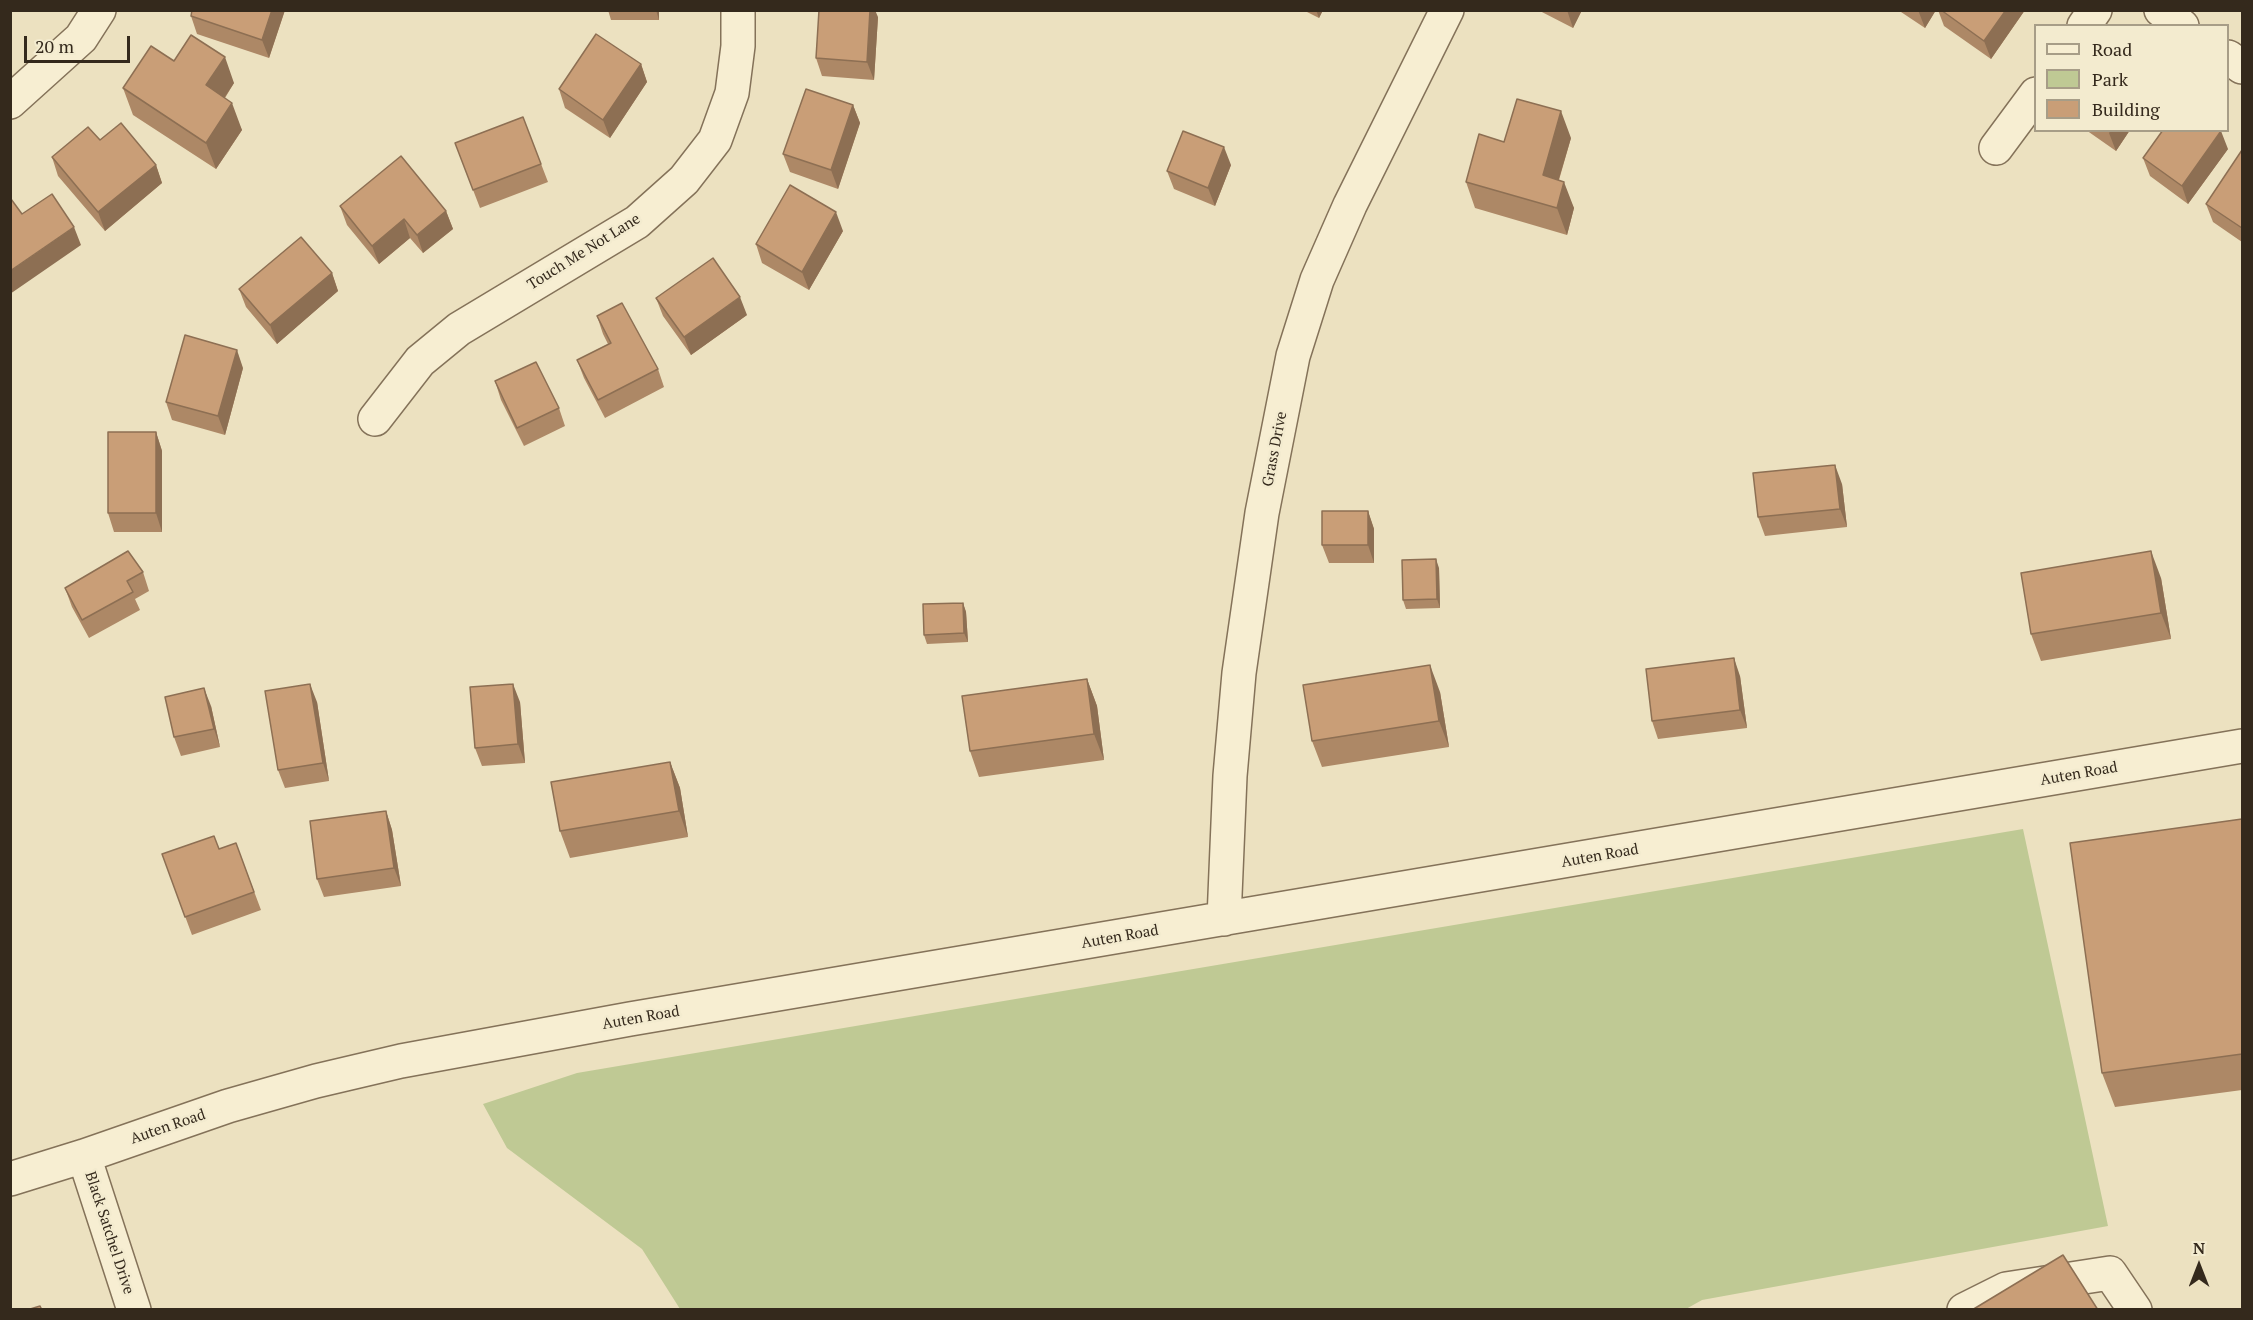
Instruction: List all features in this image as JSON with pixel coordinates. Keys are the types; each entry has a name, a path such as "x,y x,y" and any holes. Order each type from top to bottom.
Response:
{"street":[{"path":"10,102 81,38 99,10"},
{"name":"Touch Me Not Lane","path":"375,419 420,361 459,329 637,222 684,180 715,140 732,93 738,46 738,10"},
{"name":"Grass Drive","path":"1224,919 1230,776 1239,673 1262,513 1293,356 1317,280 1336,237 1447,10"},
{"path":"2085,24 2095,10"},
{"path":"2161,10 2179,24"},
{"path":"2229,58 2242,67"},
{"path":"1996,148 2034,97"},
{"name":"Auten Road","path":"10,1179 228,1106 316,1081 401,1061 630,1019 2242,746"},
{"name":"Black Satchel Drive","path":"84,1156 134,1310"},
{"path":"1964,1310 2006,1289 2110,1273 2135,1310"}],"green space":[{"path":"2023,829 2108,1226 1702,1300 1686,1309 680,1309 642,1249 507,1148 483,1104 577,1073"}],"building":[{"path":"192,10 272,10 262,40 191,16"},
{"path":"819,10 870,10 867,62 816,58"},
{"path":"1941,10 2006,10 1984,41"},
{"path":"596,34 641,64 603,120 559,89"},
{"path":"191,35 225,57 206,85 232,103 206,143 123,88 151,46 174,61"},
{"path":"806,89 853,105 831,170 783,154"},
{"path":"1517,99 1561,111 1543,175 1564,182 1557,208 1466,182 1479,134 1504,142"},
{"path":"523,117 541,164 473,190 455,143"},
{"path":"121,123 156,165 98,212 52,157 88,127 100,140"},
{"path":"1183,131 1224,147 1208,188 1167,171"},
{"path":"2162,132 2220,132 2182,186 2143,158"},
{"path":"2242,150 2242,228 2206,204"},
{"path":"401,156 446,211 417,235 404,219 372,246 340,206"},
{"path":"790,185 836,212 802,272 756,244"},
{"path":"52,194 74,227 10,271 10,199 22,214"},
{"path":"301,237 332,273 270,325 239,289"},
{"path":"713,258 740,297 684,337 656,298"},
{"path":"622,303 658,369 598,400 577,360 611,343 597,316"},
{"path":"185,335 237,350 218,416 166,402"},
{"path":"536,362 559,408 517,428 495,381"},
{"path":"108,432 156,432 156,513 108,513"},
{"path":"1835,465 1840,509 1758,517 1753,473"},
{"path":"1322,511 1368,511 1368,545 1322,545"},
{"path":"128,551 143,572 127,581 133,592 82,620 65,588"},
{"path":"2151,551 2161,613 2031,634 2021,573"},
{"path":"1436,559 1437,599 1403,600 1402,560"},
{"path":"963,603 964,633 924,635 923,604"},
{"path":"1734,658 1740,710 1652,721 1646,669"},
{"path":"1430,665 1439,721 1312,741 1303,685"},
{"path":"1087,679 1094,734 970,751 962,696"},
{"path":"310,684 323,763 278,770 265,691"},
{"path":"513,684 518,744 475,748 470,687"},
{"path":"204,688 214,729 174,737 165,697"},
{"path":"670,762 679,811 560,831 551,782"},
{"path":"386,811 394,868 317,879 310,821"},
{"path":"2242,819 2242,1054 2102,1073 2070,843"},
{"path":"214,836 219,849 236,843 254,892 185,917 162,854"},
{"path":"2063,1255 2098,1310 1972,1310"},
{"path":"40,1306 42,1310 27,1310"}]}
